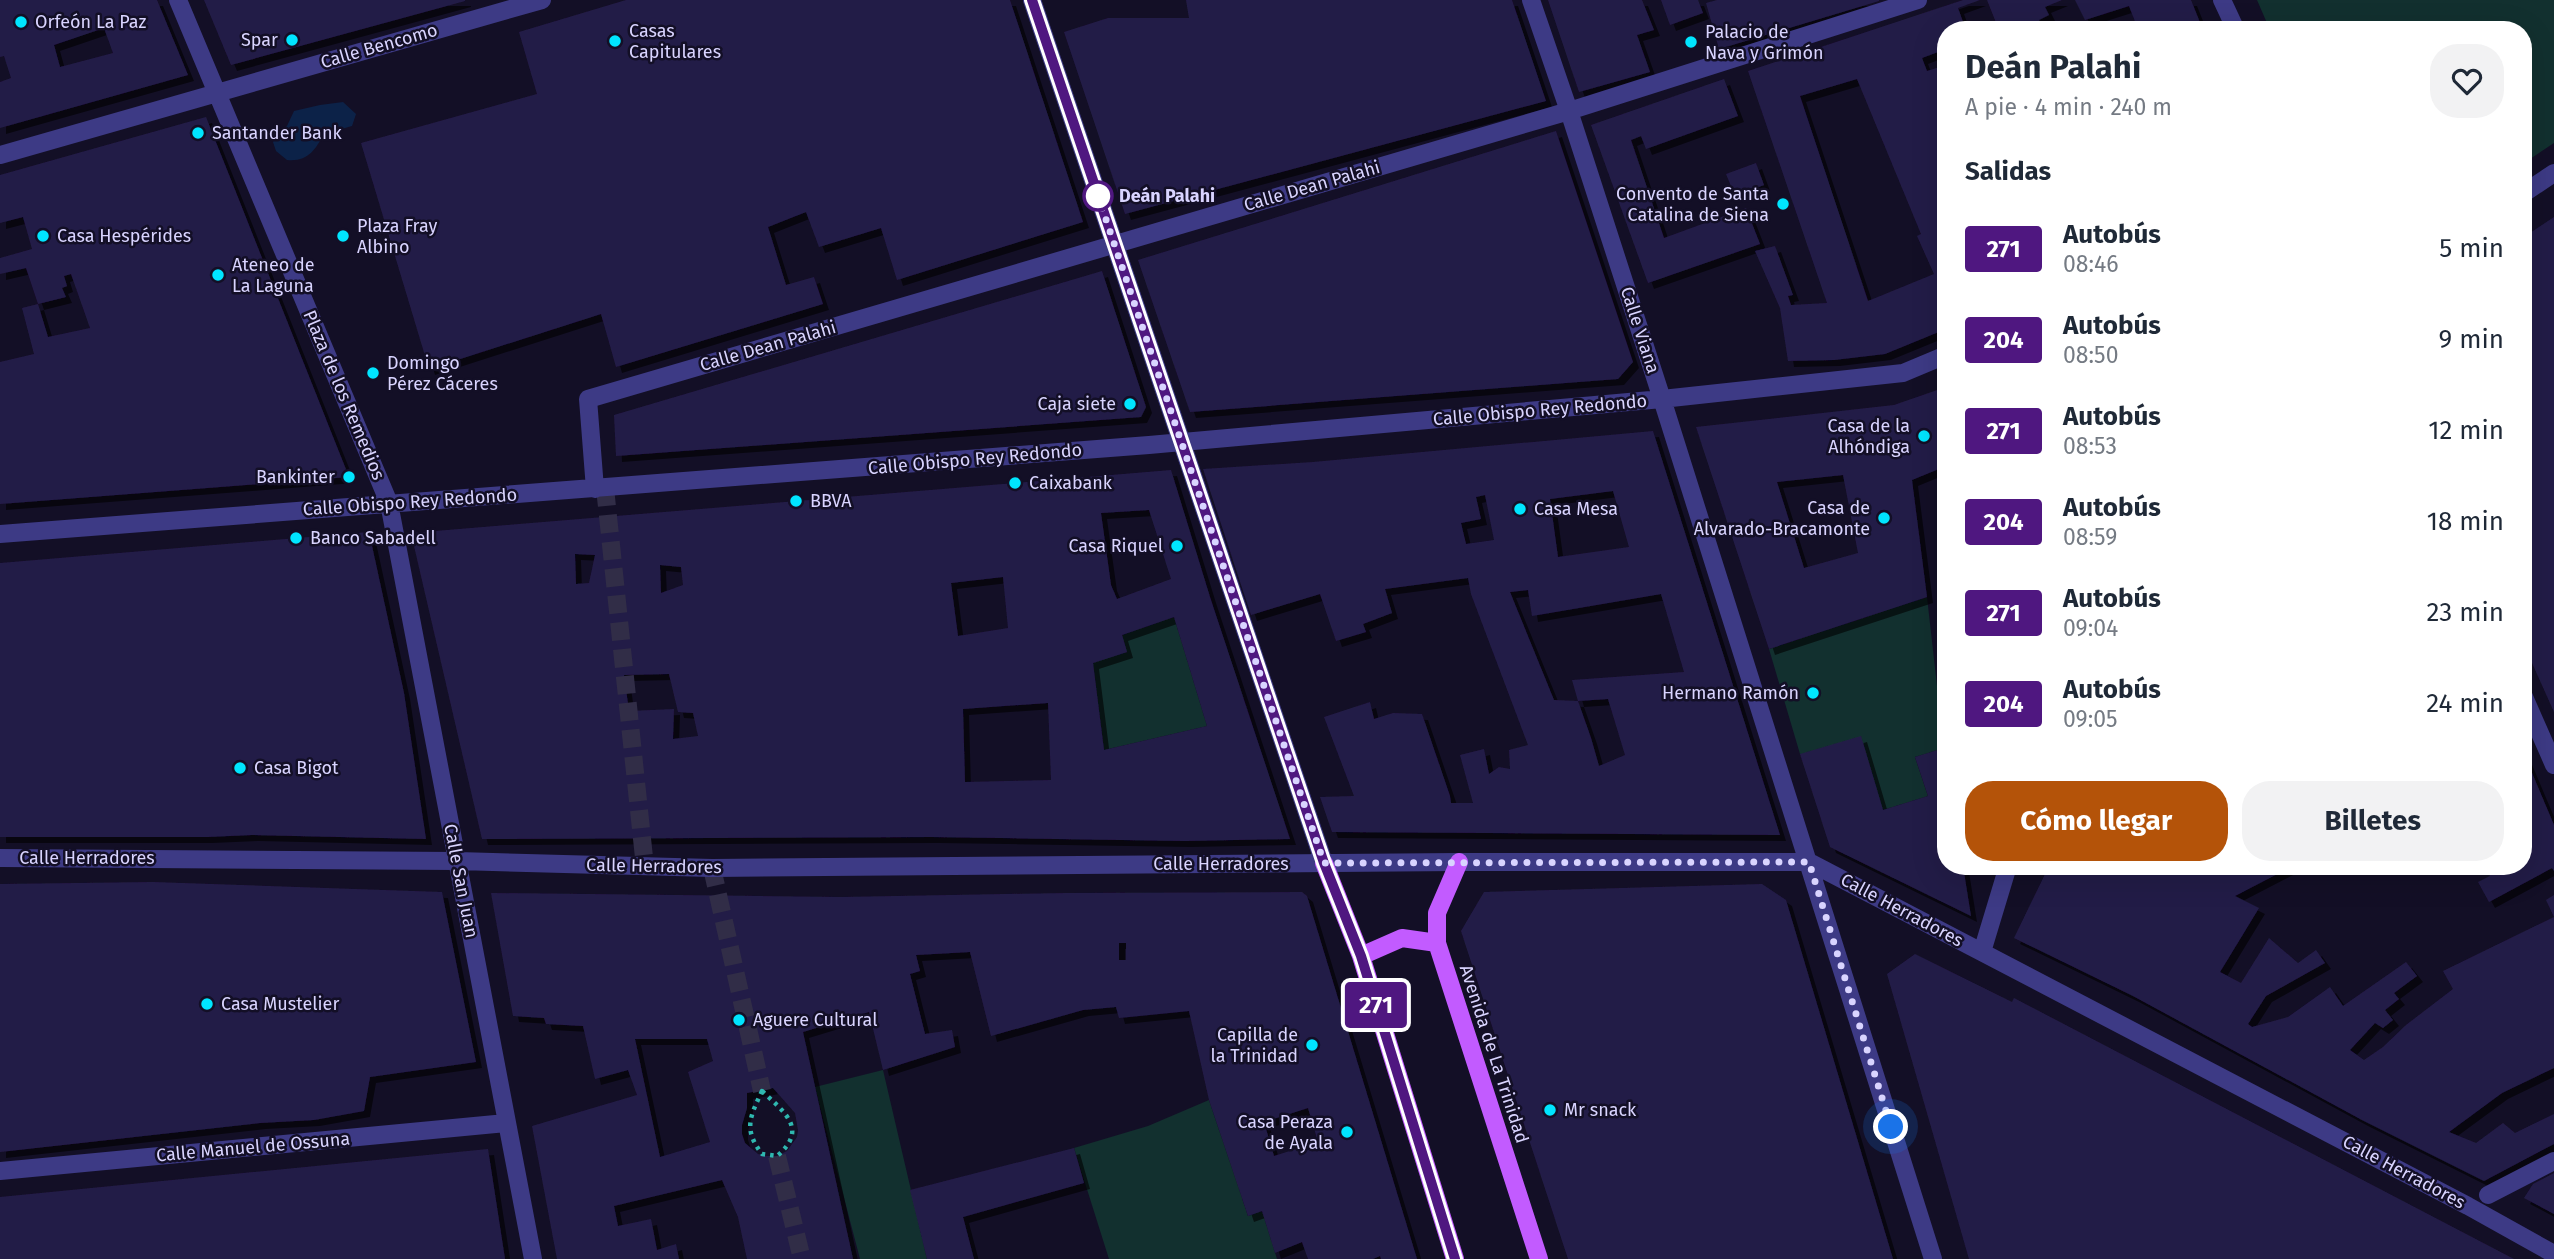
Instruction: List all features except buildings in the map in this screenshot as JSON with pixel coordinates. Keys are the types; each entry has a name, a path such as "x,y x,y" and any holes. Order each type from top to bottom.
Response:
{"main road":[{"name":"Avenida de La Trinidad","path":"1459,862 1437,913 1437,943 1539,1259"},
{"path":"1324,863 1361,956 1455,1259"},
{"path":"1361,956 1402,938 1437,943"}],"street":[{"name":"Plaza de los Remedios","path":"178,0 389,503"},
{"name":"Calle Bencomo","path":"0,155 542,0"},
{"path":"1032,0 1324,863"},
{"name":"Calle Viana","path":"1531,0 1662,399 1933,1259"},
{"name":"Calle Dean Palahi","path":"595,489 588,398 1569,111 1918,0"},
{"path":"2222,0 2231,21"},
{"path":"2532,188 2554,173"},
{"name":"Calle Obispo Rey Redondo","path":"0,534 1181,442 1662,399 1903,373 1937,359"},
{"name":"Calle San Juan","path":"389,503 533,1259"},
{"path":"2532,715 2554,765"},
{"name":"Calle Herradores","path":"0,858 458,861 712,868 1809,862 2456,1199 2554,1254"},
{"path":"1982,952 2005,875"},
{"name":"Calle Manuel de Ossuna","path":"0,1171 506,1123"},
{"path":"2488,1195 2554,1161"}],"path":[{"path":"762,1091 789,1117 793,1132 788,1146 777,1156 762,1154 753,1142 749,1126 762,1091"}],"green space":[{"path":"2257,0 2554,0 2554,143 2532,158 2532,21 2266,21"},
{"path":"1927,597 1937,686 1937,750 1915,757 1928,796 1883,810 1800,754 1769,649"},
{"path":"1174,617 1207,726 1104,750 1093,663 1122,635"},
{"path":"883,1070 927,1259 860,1259 815,1087"},
{"path":"1209,1100 1248,1216 1262,1211 1277,1259 1109,1259 1074,1148 1148,1126"}],"water":[{"path":"343,102 356,114 352,126 324,134 314,150 300,159 287,160 276,151 273,142 287,126 294,111"}],"tunnel":[{"path":"605,488 645,867"},
{"path":"712,868 762,1091"},
{"path":"777,1156 802,1259"}],"bus line":[{"name":"271","path":"1032,0 1324,863 1361,956 1455,1259"}],"place":[{"name":"Orfeón La Paz","path":"21,22"},
{"name":"Spar","path":"292,40"},
{"name":"Casas Capitulares","path":"615,41"},
{"name":"Palacio de Nava y Grimón","path":"1691,42"},
{"name":"Santander Bank","path":"198,133"},
{"name":"Deán Palahi","path":"1098,196"},
{"name":"Convento de Santa Catalina de Siena","path":"1783,204"},
{"name":"Casa Hespérides","path":"43,236"},
{"name":"Plaza Fray Albino","path":"343,236"},
{"name":"Ateneo de La Laguna","path":"218,275"},
{"name":"Domingo Pérez Cáceres","path":"373,373"},
{"name":"Caja siete","path":"1130,404"},
{"name":"Casa de la Alhóndiga","path":"1924,436"},
{"name":"Bankinter","path":"349,477"},
{"name":"Caixabank","path":"1015,483"},
{"name":"BBVA","path":"796,501"},
{"name":"Casa Mesa","path":"1520,509"},
{"name":"Casa de Alvarado-Bracamonte","path":"1884,518"},
{"name":"Banco Sabadell","path":"296,538"},
{"name":"Casa Riquel","path":"1177,546"},
{"name":"Hermano Ramón","path":"1813,693"},
{"name":"Casa Bigot","path":"240,768"},
{"name":"Casa Mustelier","path":"207,1004"},
{"name":"Aguere Cultural","path":"739,1020"},
{"name":"Capilla de la Trinidad","path":"1312,1045"},
{"name":"Mr snack","path":"1550,1110"},
{"name":"Casa Peraza de Ayala","path":"1347,1132"}],"route":[{"path":"1098,196 1324,863 1809,862 1891,1127"}]}
